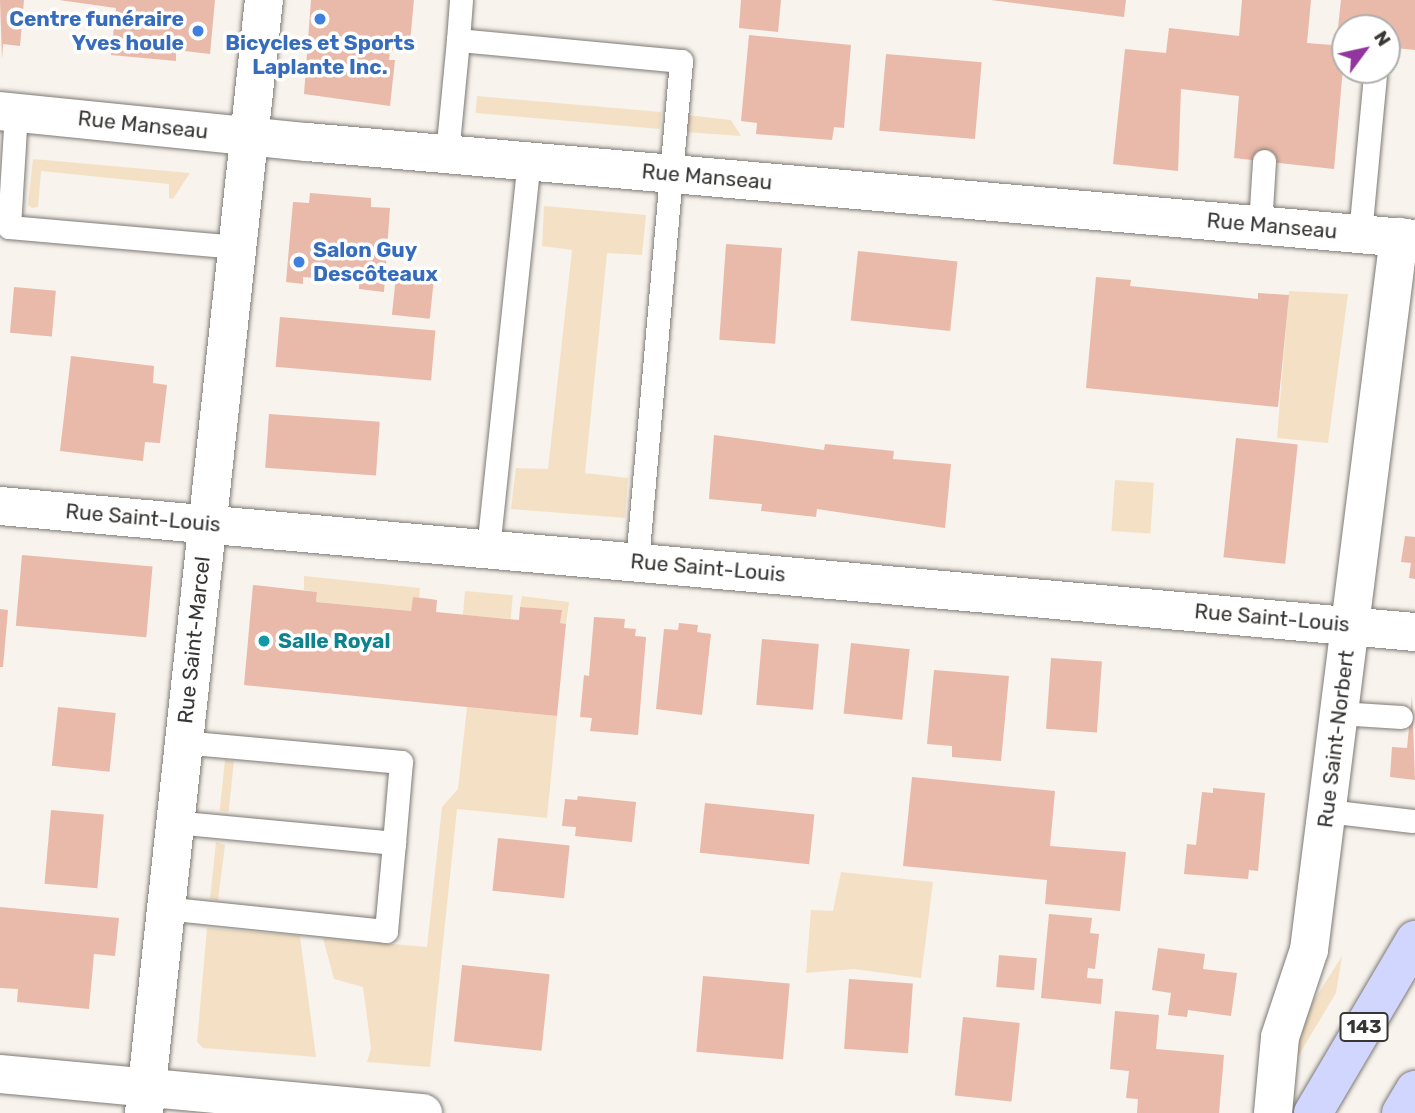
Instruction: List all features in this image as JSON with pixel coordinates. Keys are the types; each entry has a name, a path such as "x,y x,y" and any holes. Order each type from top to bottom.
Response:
{"main road":[{"name":"143","path":"1313,1113 1415,940"},
{"path":"1401,1113 1415,1090"}],"street":[{"name":"Rue Saint-Marcel","path":"145,1100 264,0"},
{"name":"Rue Manseau","path":"8,111 447,154 1407,238"},
{"name":"Rue Saint-Norbert","path":"1273,1113 1280,1037 1309,950 1351,625 1407,238"},
{"name":"Rue Saint-Louis","path":"0,506 1415,632"},
{"path":"0,1073 145,1100 423,1113"}],"lane":[{"path":"447,154 461,0"},
{"path":"458,40 681,61 669,173 637,562"},
{"path":"1360,234 1374,84"},
{"path":"8,111 9,227 237,247"},
{"path":"488,549 529,161"},
{"path":"1260,225 1264,161"},
{"path":"1339,713 1401,717"},
{"path":"164,908 386,930 401,762 182,742"},
{"path":"1327,811 1412,821"},
{"path":"173,822 394,843"}],"shaded area":[{"path":"477,96 661,112 660,129 476,113"},
{"path":"687,115 731,120 741,136 685,132"},
{"path":"33,159 190,173 173,199 169,198 169,184 41,171 38,207 32,208 28,205"},
{"path":"544,206 646,215 642,255 607,253 585,473 628,478 625,518 511,509 516,468 548,469 572,250 542,246"},
{"path":"1289,291 1348,294 1328,443 1277,438"},
{"path":"1115,480 1154,483 1150,534 1111,531"},
{"path":"304,576 420,588 419,598 413,597 411,611 316,602 317,592 304,590"},
{"path":"465,591 513,595 511,619 463,615"},
{"path":"522,596 569,602 566,624 560,623 561,610 520,607"},
{"path":"467,707 557,716 547,818 457,809 430,1067 367,1062 371,1048 363,987 334,979 323,938 427,947 442,807 458,789"},
{"path":"225,760 234,761 229,812 220,811"},
{"path":"216,842 225,845 218,900 210,899"},
{"path":"841,872 933,882 921,978 854,969 806,973 811,910 833,911"},
{"path":"207,928 300,936 316,1057 203,1048 197,1042"},
{"path":"1342,956 1336,993 1291,1068 1299,1024"}],"building":[{"path":"0,0 24,0 20,46 3,44 2,59"},
{"path":"59,0 215,0 210,54 176,50 176,61 111,55 116,8"},
{"path":"311,0 414,0 409,52 390,50 389,60 395,60 390,106 304,94"},
{"path":"741,0 781,0 778,32 739,28"},
{"path":"991,0 1126,0 1124,17"},
{"path":"1242,0 1311,0 1307,43 1331,45 1331,84 1342,84 1334,169 1234,158 1239,96 1181,89 1178,171 1113,164 1125,49 1166,53 1169,28 1239,36"},
{"path":"1341,0 1415,0 1415,50 1401,48 1401,14 1339,14"},
{"path":"749,35 851,45 844,128 834,127 832,140 756,134 757,123 741,121"},
{"path":"886,54 982,62 975,139 879,131"},
{"path":"310,193 371,198 371,207 390,208 384,292 359,289 359,281 303,277 303,284 286,282 293,202 309,203"},
{"path":"726,244 782,248 775,344 719,340"},
{"path":"858,251 957,261 950,331 851,321"},
{"path":"396,276 434,280 430,319 392,315"},
{"path":"1096,277 1131,280 1130,286 1258,299 1258,293 1289,295 1278,407 1086,388"},
{"path":"14,287 56,291 52,336 10,333"},
{"path":"280,317 435,331 431,380 276,367"},
{"path":"71,356 154,366 153,383 167,385 160,443 145,442 143,461 60,451"},
{"path":"269,414 380,422 376,476 265,468"},
{"path":"714,435 824,450 825,444 894,451 893,459 951,464 945,528 817,509 816,517 761,511 762,504 709,499"},
{"path":"1236,438 1298,444 1285,564 1223,557"},
{"path":"1405,536 1415,537 1415,579 1409,578 1411,563 1401,562"},
{"path":"22,555 153,566 146,637 16,626"},
{"path":"253,585 317,592 316,602 411,611 413,597 430,599 437,600 436,612 519,620 520,607 562,610 560,623 566,624 557,716 244,685"},
{"path":"0,609 8,610 3,667 0,667"},
{"path":"594,617 625,619 624,628 636,629 635,636 646,637 638,735 590,731 592,718 580,717 584,675 589,676"},
{"path":"679,623 698,625 697,632 711,634 702,715 656,709 664,629 678,630"},
{"path":"762,639 819,644 813,710 756,705"},
{"path":"851,643 910,649 902,720 844,714"},
{"path":"1051,658 1102,662 1097,732 1046,729"},
{"path":"934,670 1009,676 1001,761 952,757 952,746 927,744"},
{"path":"1412,696 1415,780 1390,777 1392,747 1407,748"},
{"path":"58,707 116,713 110,772 52,766"},
{"path":"912,777 1055,791 1050,846 1126,852 1120,911 1045,904 1047,880 903,866"},
{"path":"1213,788 1265,793 1258,871 1249,870 1248,879 1184,874 1187,844 1196,845 1202,792 1213,793"},
{"path":"578,796 636,802 632,842 575,836 576,827 562,826 565,799 577,800"},
{"path":"705,803 814,814 809,864 700,853"},
{"path":"51,810 104,815 97,888 45,884"},
{"path":"498,838 570,846 564,898 492,891"},
{"path":"0,907 119,918 115,956 94,954 89,1009 17,1002 18,989 0,988"},
{"path":"1049,914 1092,918 1090,933 1099,934 1095,969 1088,968 1087,978 1103,979 1101,1004 1041,998"},
{"path":"1158,948 1205,954 1203,969 1237,973 1231,1016 1188,1010 1187,1017 1168,1015 1171,993 1152,990"},
{"path":"999,955 1037,958 1034,990 996,987"},
{"path":"462,965 550,974 541,1051 454,1042"},
{"path":"703,976 790,984 783,1059 696,1052"},
{"path":"849,979 913,983 908,1053 844,1049"},
{"path":"1115,1011 1159,1015 1156,1049 1224,1055 1219,1113 1137,1113 1138,1099 1126,1098 1129,1071 1110,1069"},
{"path":"963,1017 1020,1023 1011,1102 955,1096"}],"place":[{"name":"Bicycles et Sports Laplante Inc.","path":"320,19"},
{"name":"Centre funéraire Yves houle","path":"198,31"},
{"name":"Salon Guy Descôteaux","path":"299,262"},
{"name":"Salle Royal","path":"264,641"}]}
